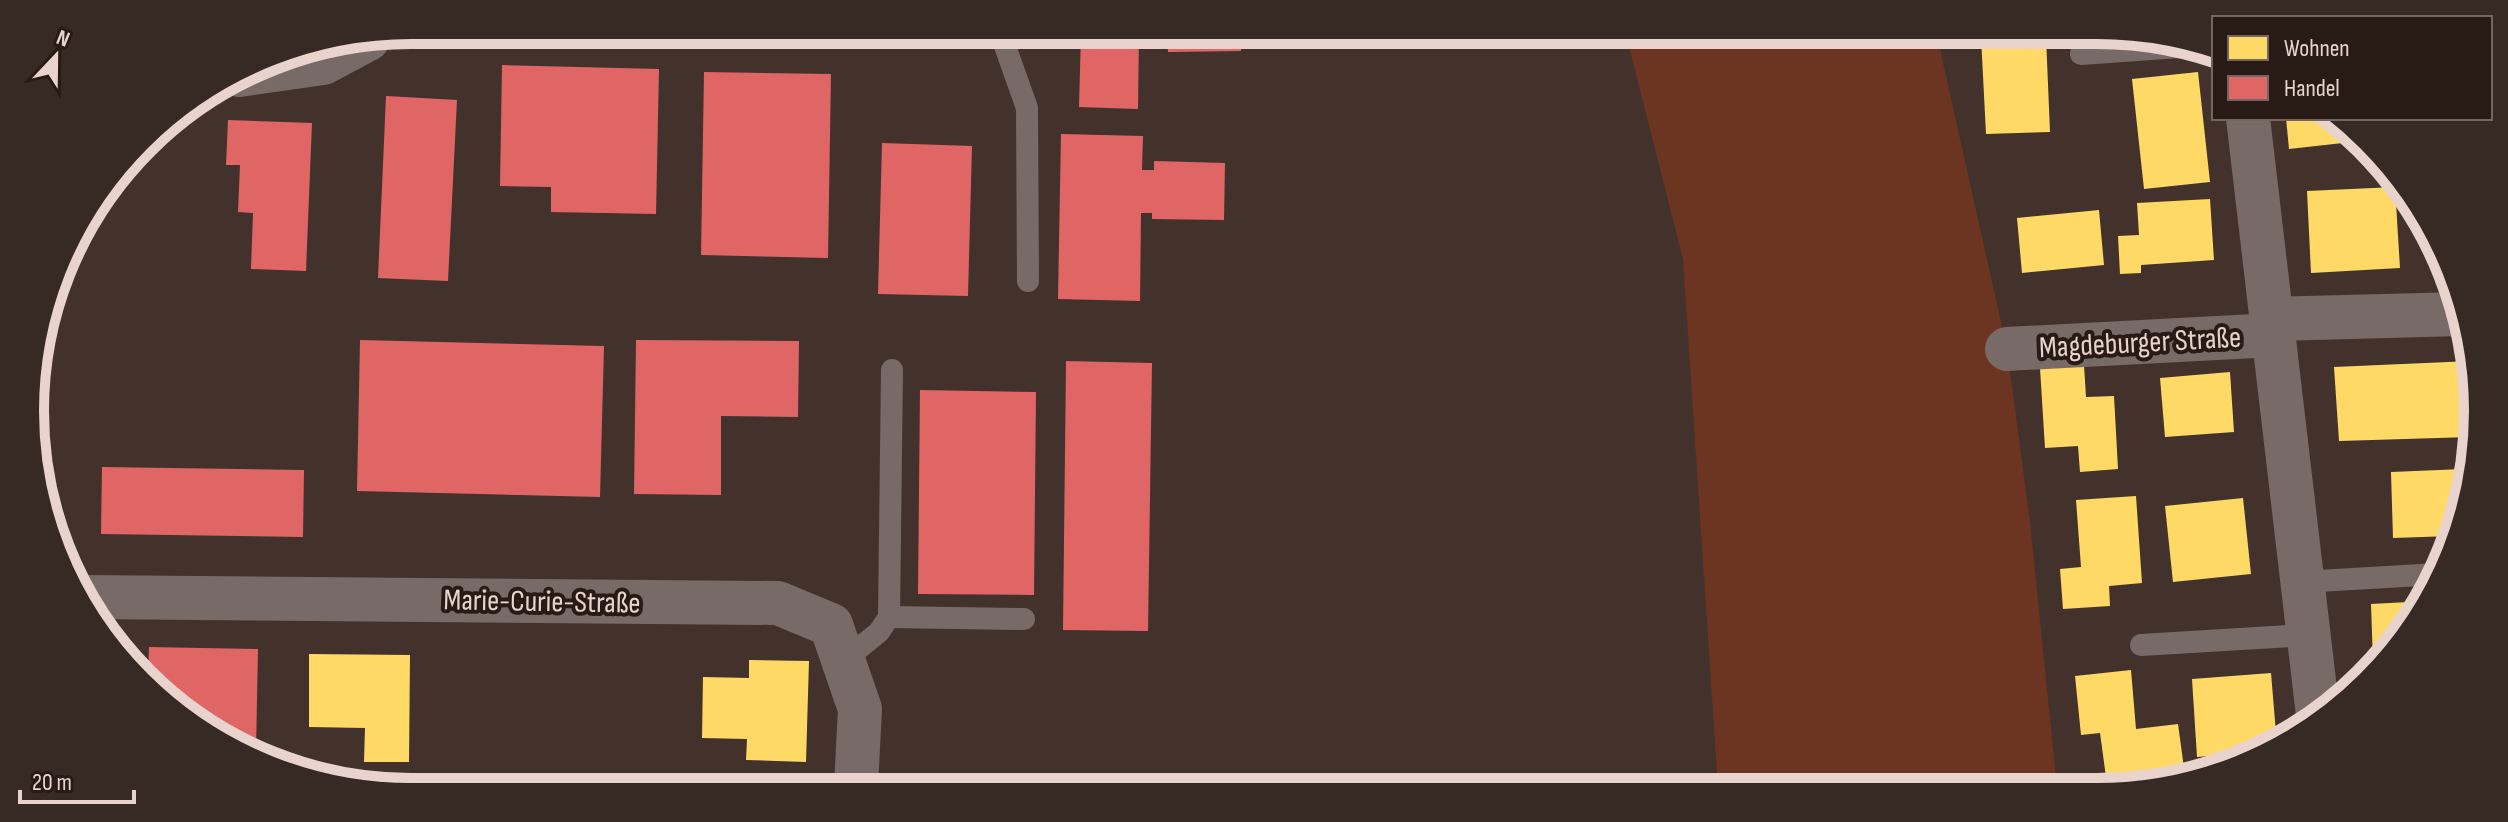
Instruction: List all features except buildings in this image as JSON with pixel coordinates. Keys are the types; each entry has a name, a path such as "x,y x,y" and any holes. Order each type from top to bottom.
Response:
{"street":[{"path":"277,70 323,63 348,49"},
{"name":"Magdeburger Straße","path":"2248,120 2317,705"},
{"name":"Magdeburger Straße","path":"2007,349 2451,315"},
{"name":"Marie-Curie-Straße","path":"95,597 778,603 831,625 860,709 856,778"}],"lane":[{"path":"1004,44 1027,108 1028,281"},
{"path":"2081,54 2155,49"},
{"path":"843,661 879,632 889,617 892,370"},
{"path":"2301,582 2425,575"},
{"path":"889,617 1024,619"},
{"path":"2141,645 2307,635"}],"shaded area":[{"path":"1628,44 1939,44 2007,349 2030,522 2056,778 1717,778 1683,259"}]}
